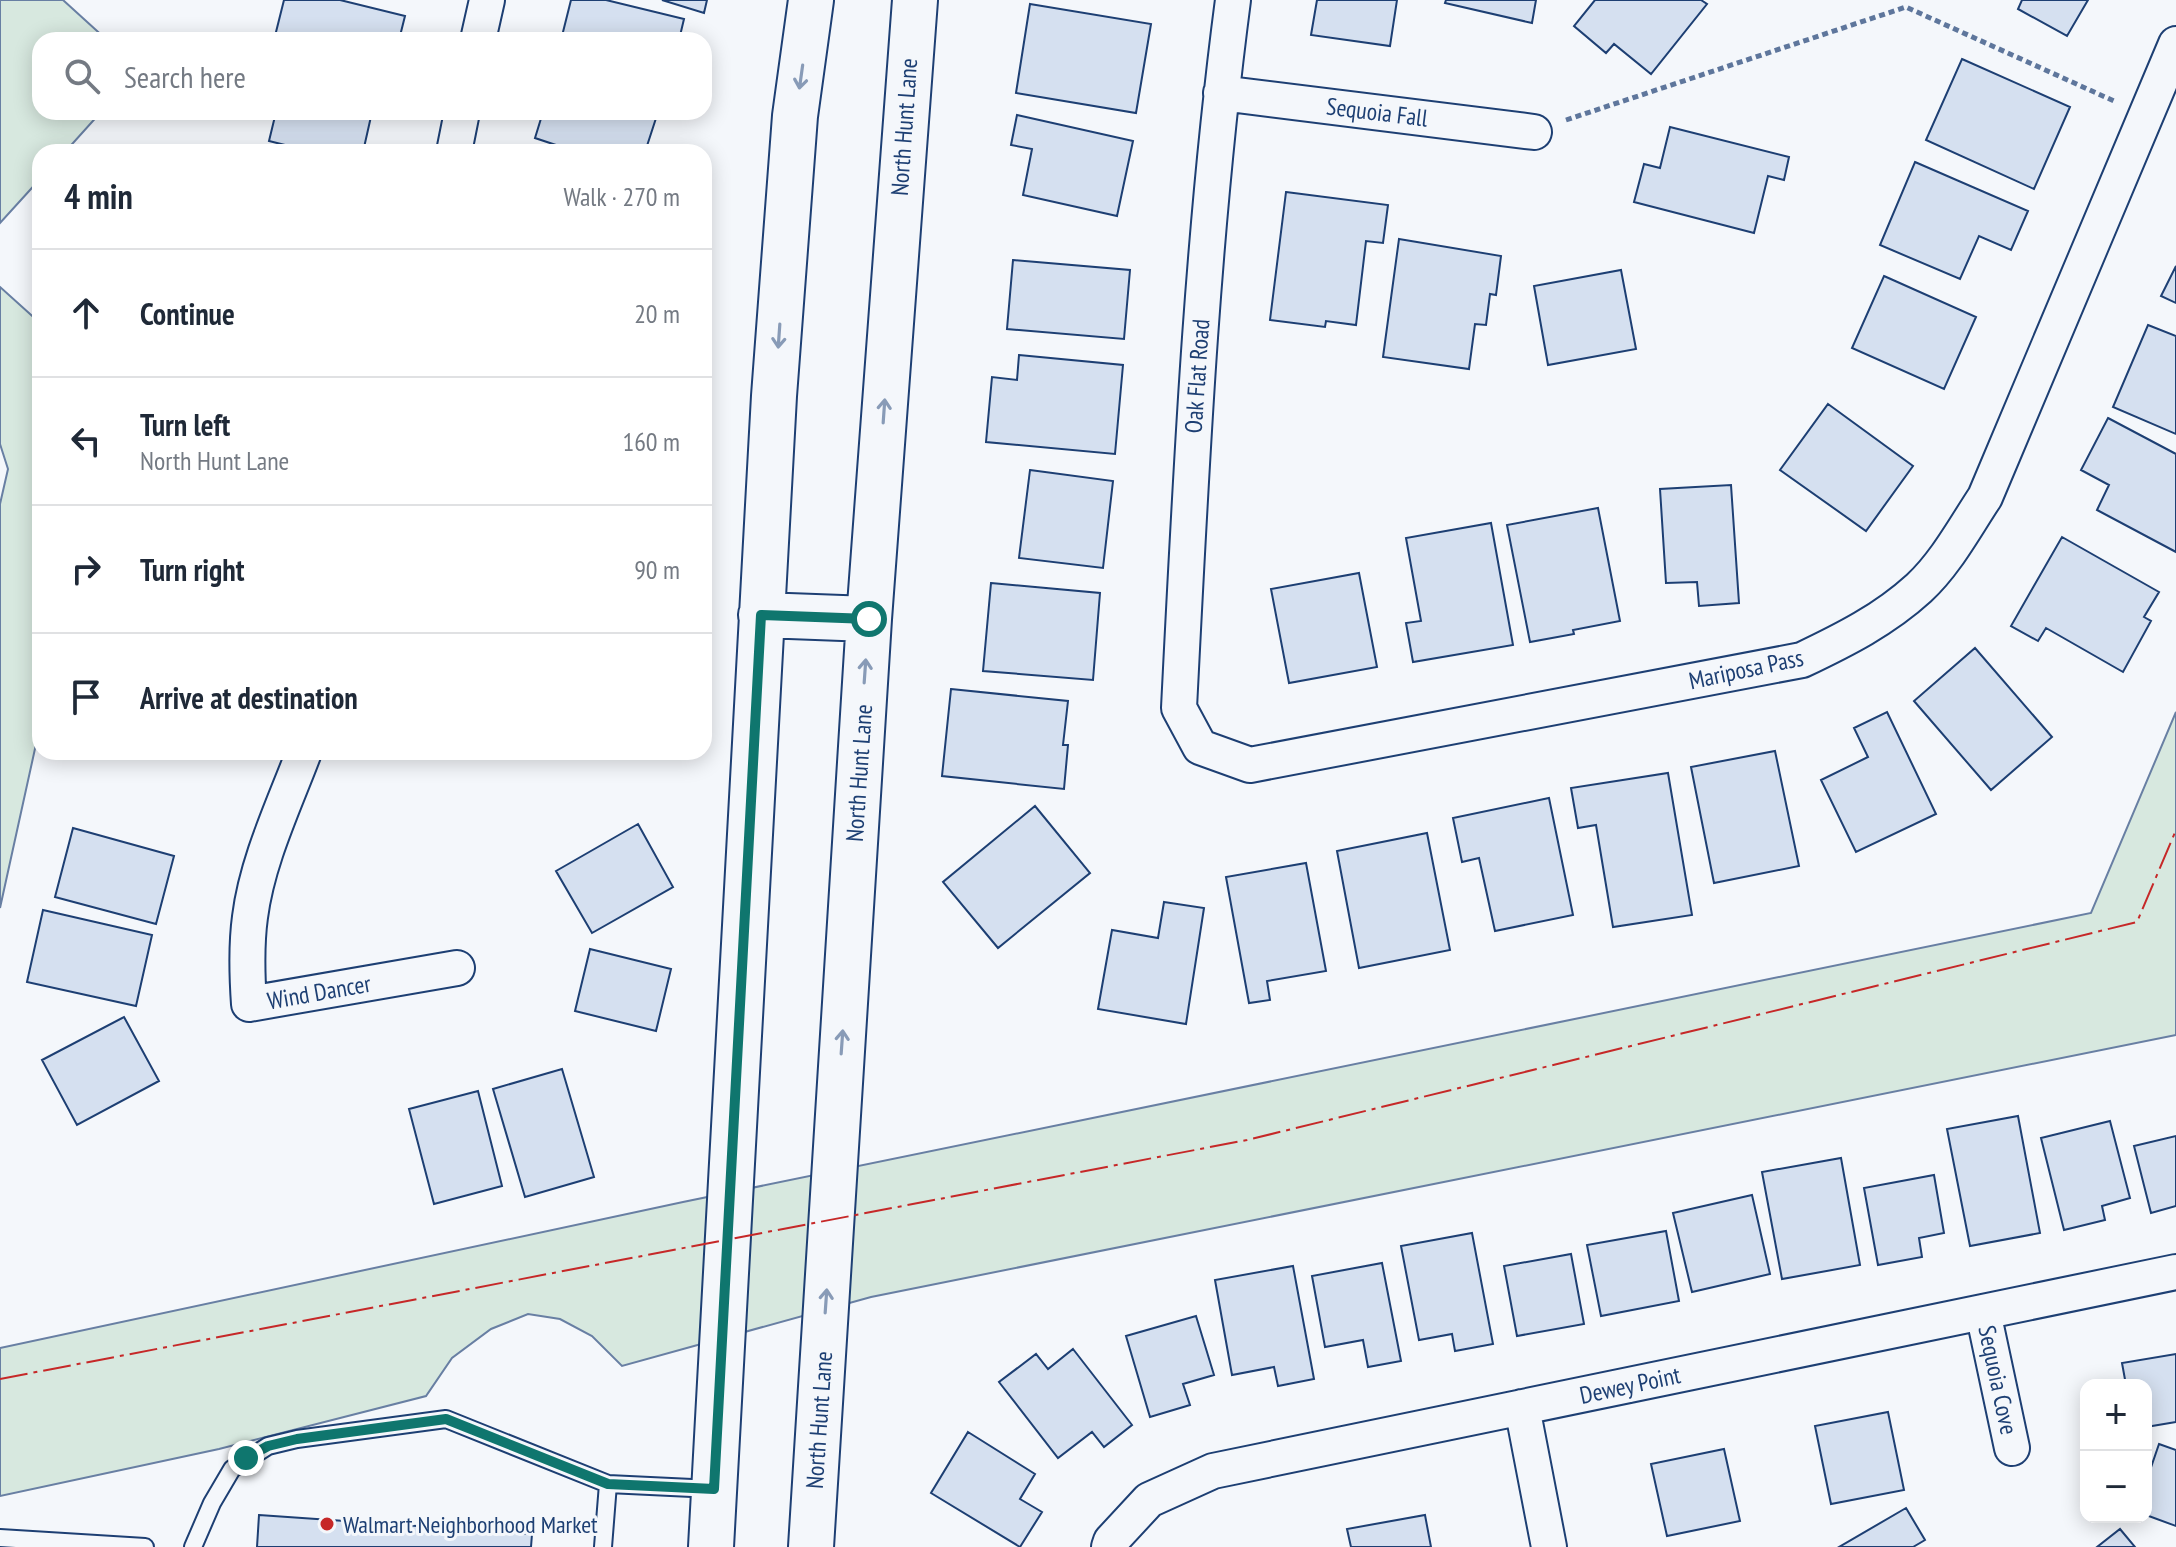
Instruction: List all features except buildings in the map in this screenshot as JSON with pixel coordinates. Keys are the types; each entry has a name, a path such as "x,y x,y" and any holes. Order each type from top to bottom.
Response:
{"main road":[{"path":"711,1547 761,615 795,116 811,0"},
{"name":"North Hunt Lane","path":"811,1547 869,619 915,0"},
{"path":"761,615 869,619"}],"street":[{"path":"480,32 487,0"},
{"name":"Oak Flat Road","path":"1200,747 1179,708 1194,405 1221,93 1233,0"},
{"name":"Mariposa Pass","path":"1200,747 1250,765 1802,660 1866,629 1920,587 1951,549 1985,497 2176,44"},
{"name":"Sequoia Fall","path":"1221,93 1534,132"},
{"path":"456,144 460,120"},
{"name":"Wind Dancer","path":"301,760 264,861 250,914 246,961 249,1004 457,968"},
{"name":"Dewey Point","path":"1109,1547 1149,1500 1213,1471 2176,1272"},
{"name":"Sequoia Cove","path":"1983,1312 2012,1448"},
{"path":"1522,1407 1549,1547"}],"lane":[{"path":"193,1547 212,1503 232,1469 268,1446 297,1439 446,1419 608,1484 714,1489"},
{"path":"603,1547 608,1484"},
{"path":"0,1538 145,1547"}],"path":[{"path":"1534,132 1906,7 2147,116"}],"shaded area":[{"path":"0,0 63,0 98,32 32,32 32,120 94,120 72,144 32,144 32,188 0,223"},
{"path":"0,287 32,316 33,760 0,908 0,504 8,469 0,444"},
{"path":"2176,712 2176,1035 871,1297 622,1366 592,1336 560,1319 528,1314 491,1329 452,1358 426,1396 219,1449 0,1496 0,1348 683,1202 2091,913"}],"power":[{"path":"0,1379 1247,1140 2137,922 2176,830"}],"place":[{"name":"Walmart Neighborhood Market","path":"327,1524"}],"route":[{"path":"246,1458 268,1446 297,1439 446,1419 608,1484 714,1489 761,615 869,619"}]}
